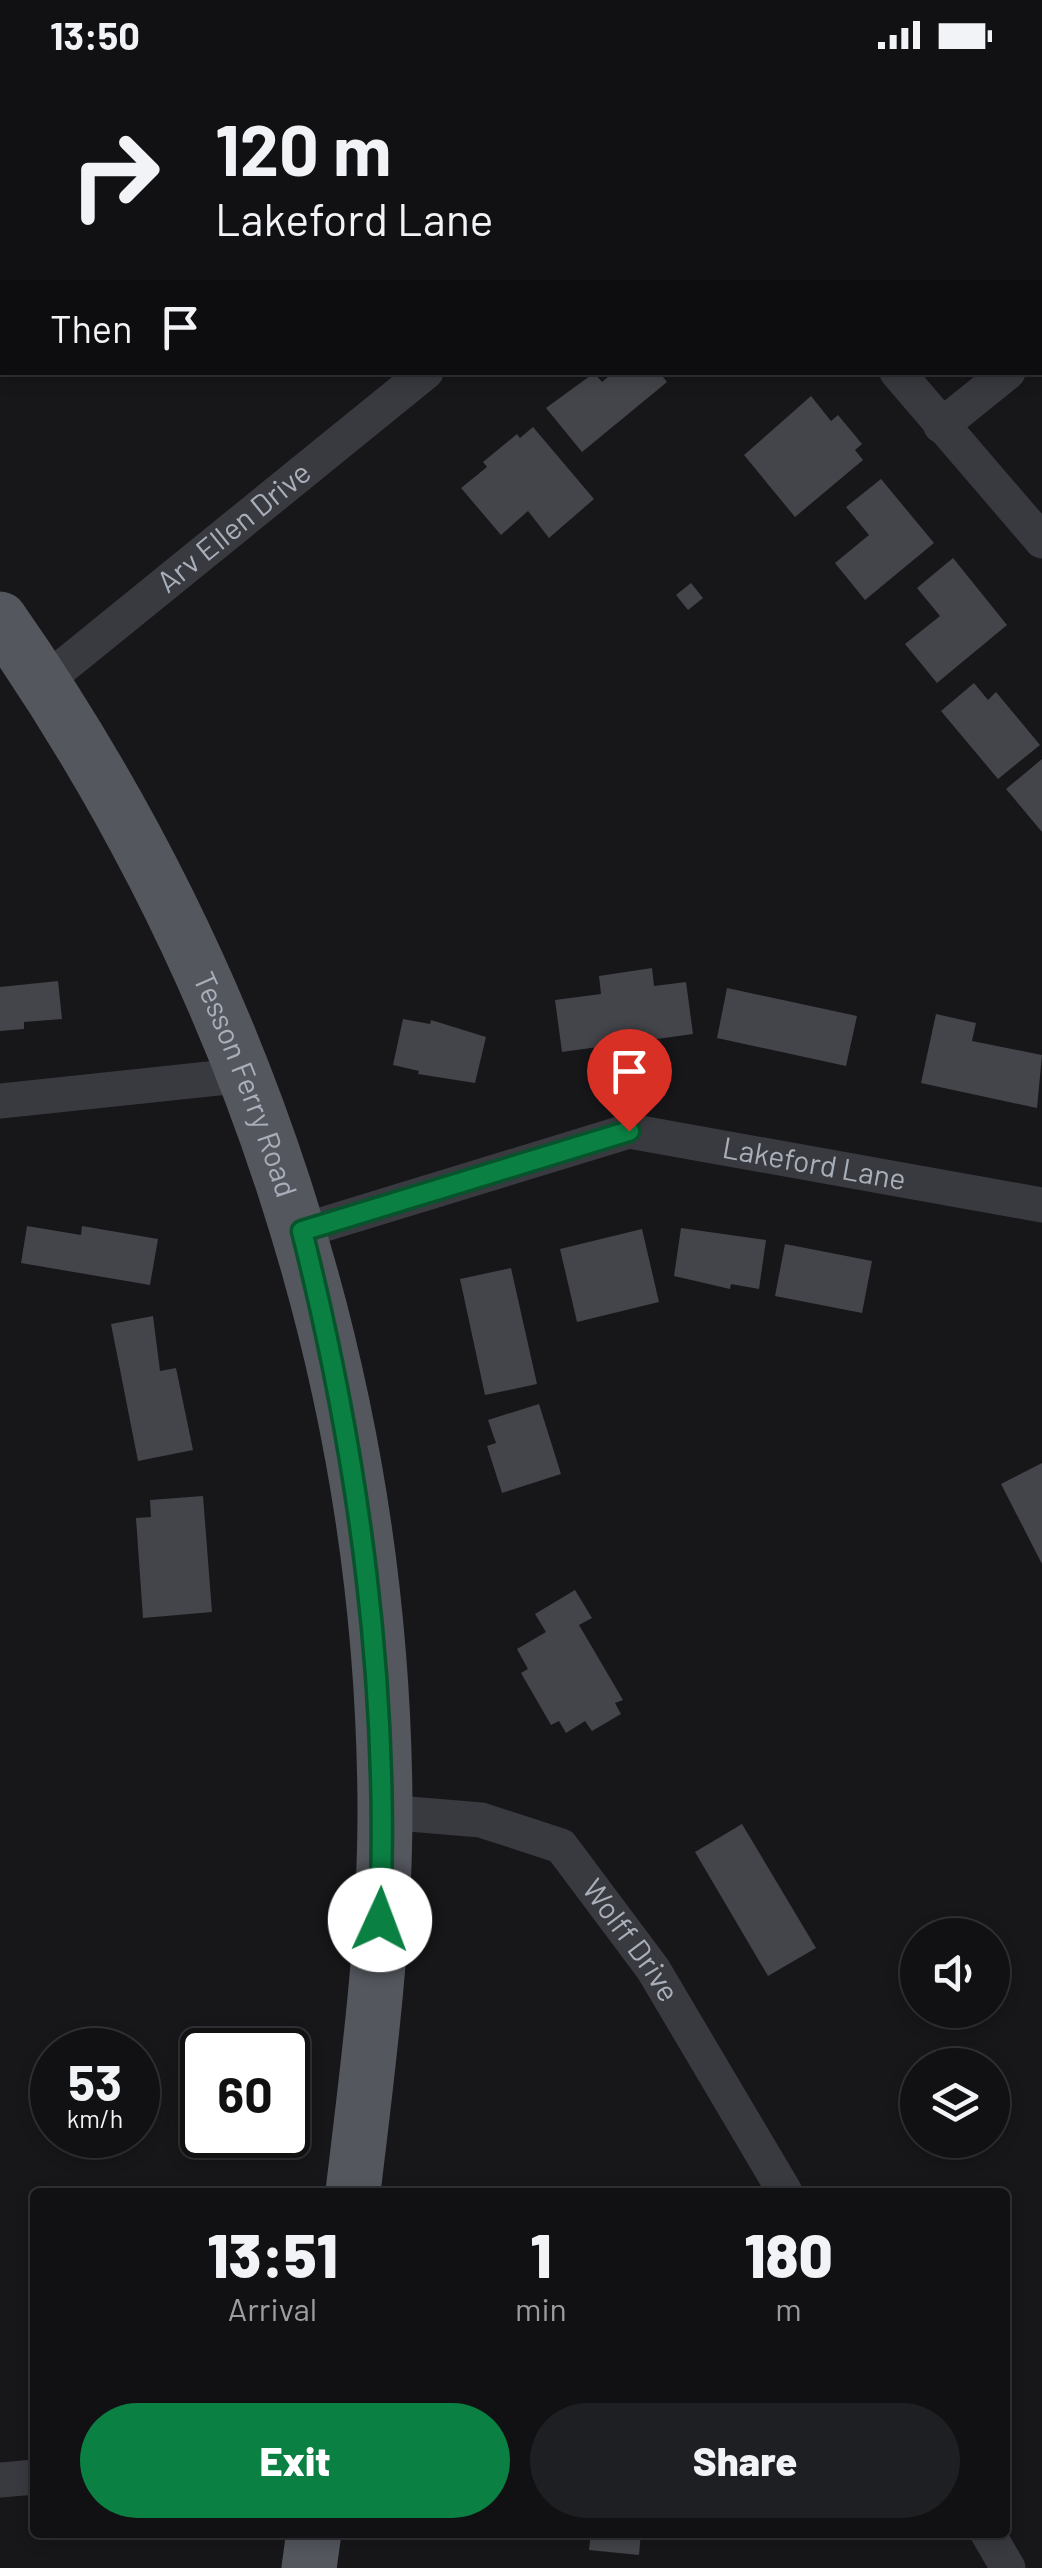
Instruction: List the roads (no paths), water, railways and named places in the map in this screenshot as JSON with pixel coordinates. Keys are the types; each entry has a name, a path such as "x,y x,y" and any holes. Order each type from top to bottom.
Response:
{"main road":[{"name":"Tesson Ferry Road","path":"0,619 44,682 157,876 205,974 246,1074 302,1231 346,1425 366,1555 385,1812 378,1956 353,2188"},
{"path":"309,2568 313,2538"}],"street":[{"name":"Arv Ellen Drive","path":"44,682 422,375"},
{"path":"899,375 1042,541"},
{"path":"941,426 1004,375"},
{"path":"0,1101 246,1074"},
{"name":"Lakeford Lane","path":"302,1231 629,1131 1042,1205"},
{"name":"Wolff Drive","path":"385,1812 481,1820 561,1846 653,1968 784,2188"},
{"path":"0,2480 30,2477"},
{"path":"990,2538 1008,2568"}]}
